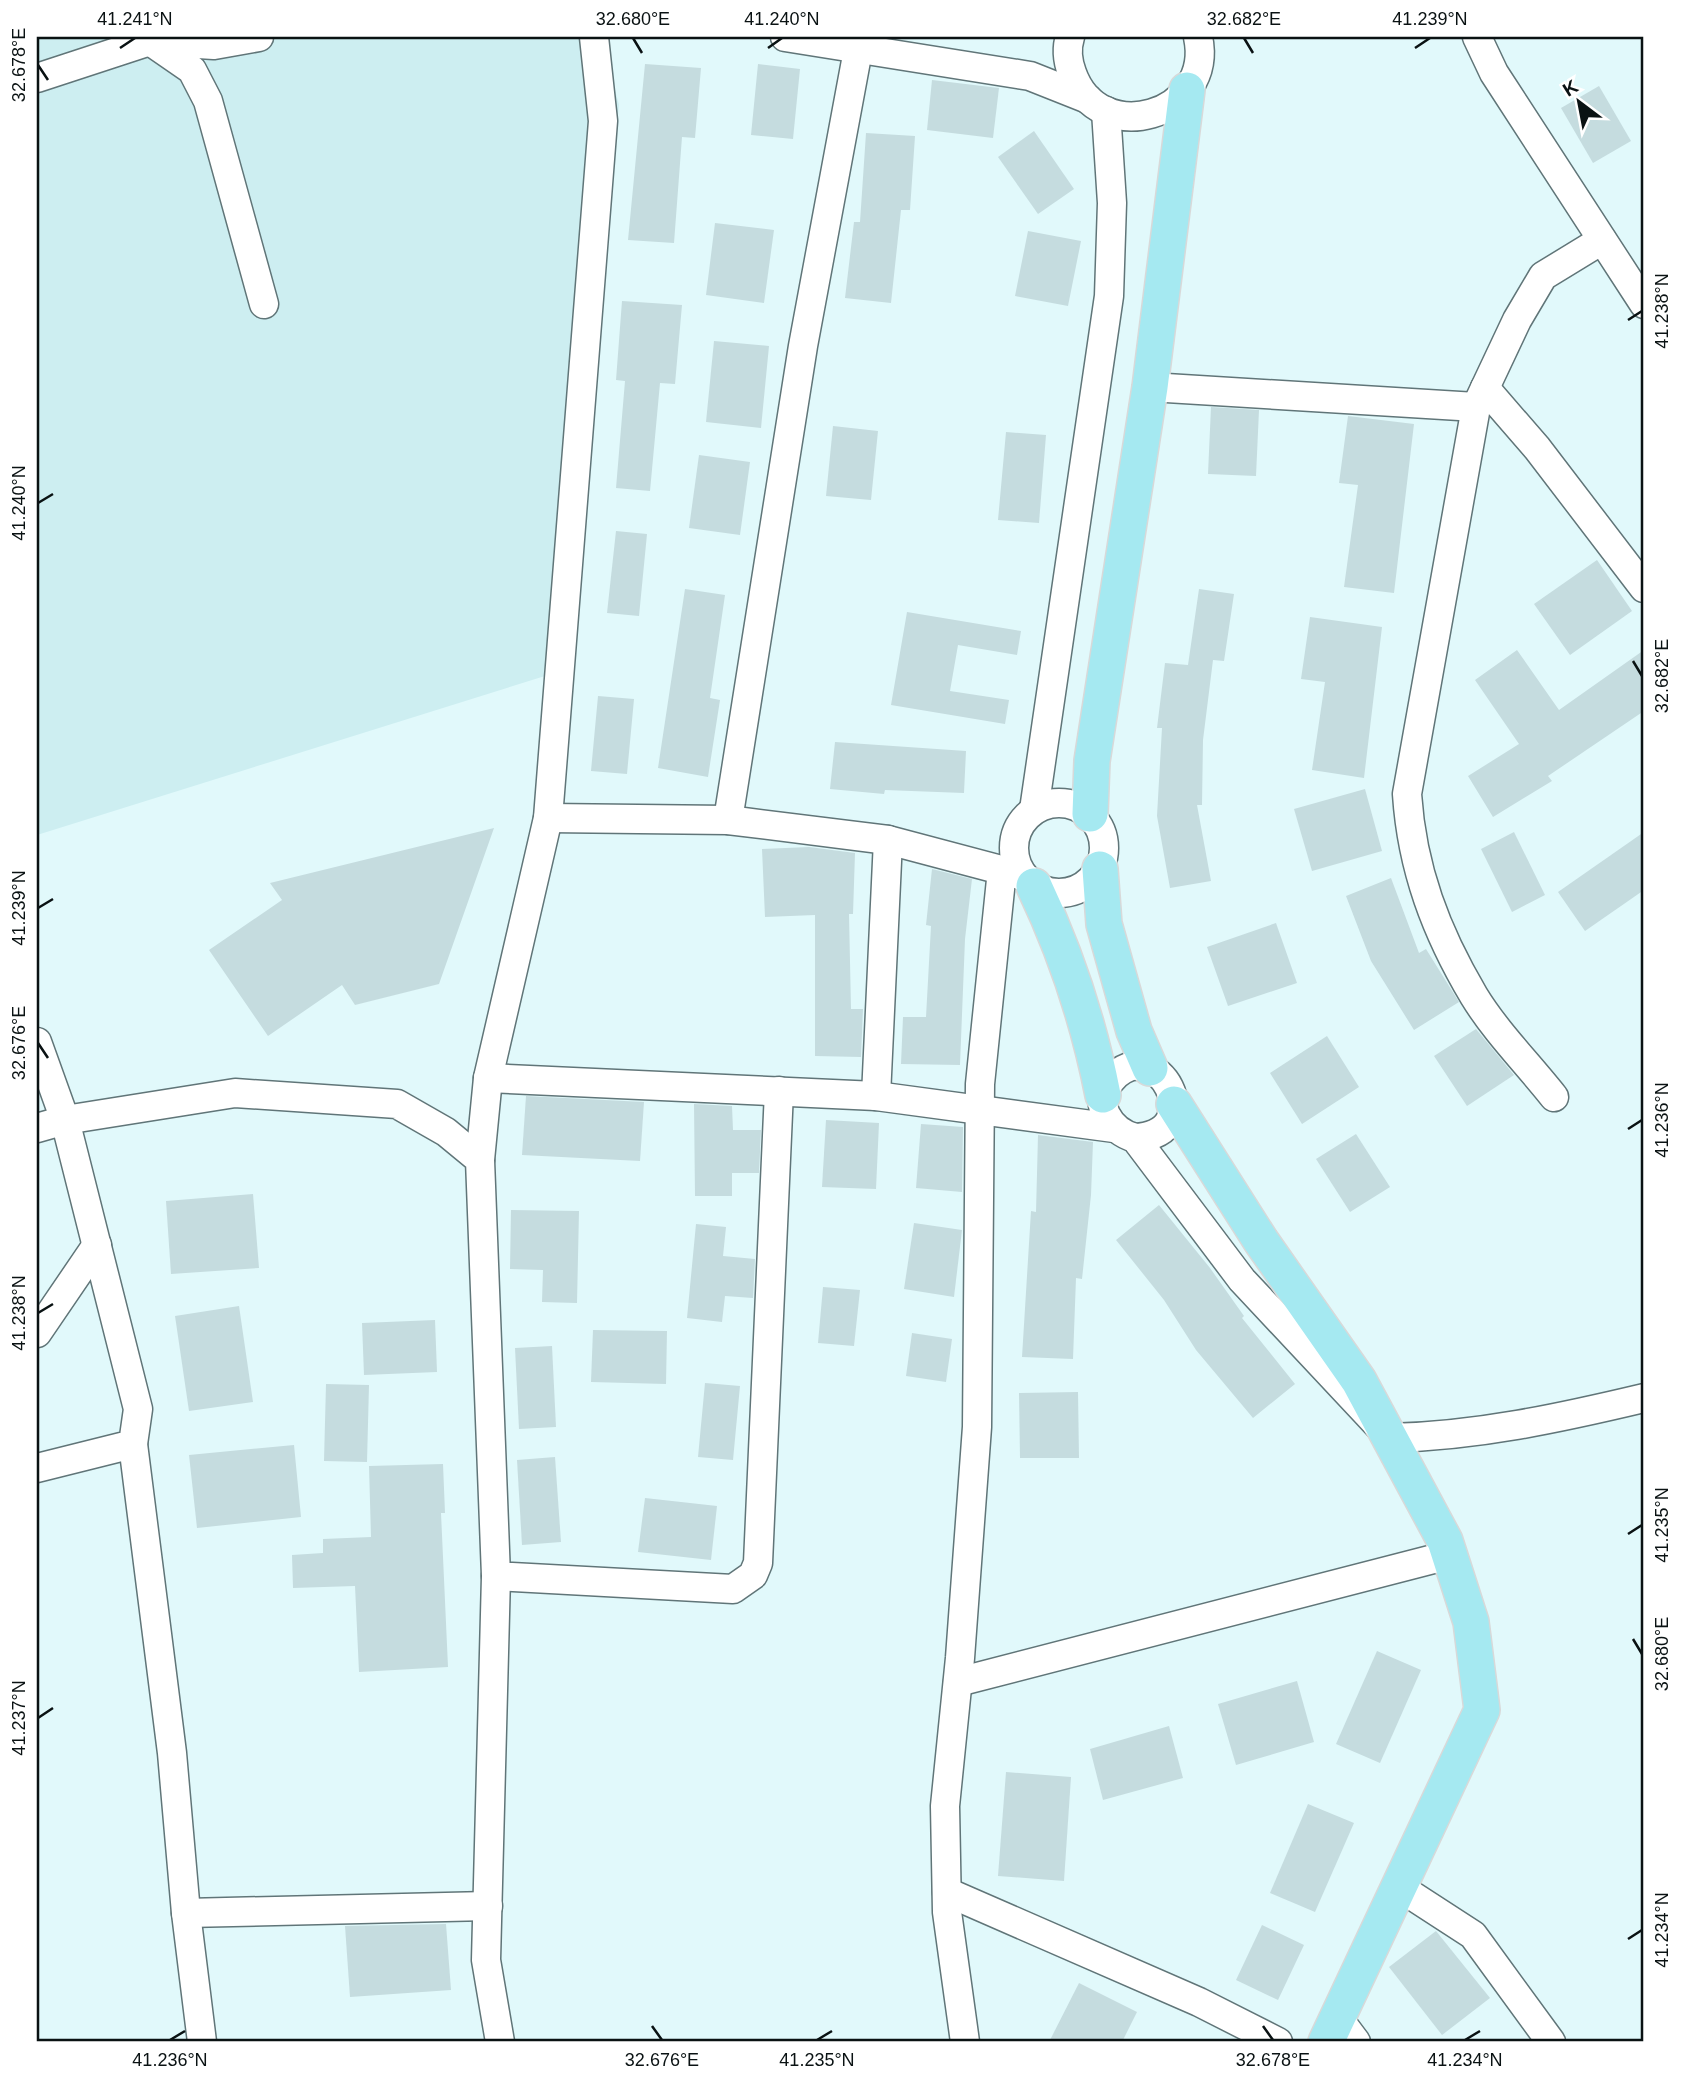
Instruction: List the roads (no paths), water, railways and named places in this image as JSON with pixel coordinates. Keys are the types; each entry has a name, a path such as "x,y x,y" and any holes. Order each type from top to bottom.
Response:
{"main road":[{"path":"1090,814 1092,761 1150,387 1187,90"},
{"path":"1100,869 1104,924 1134,1031 1150,1068"},
{"path":"1020,877 1056,931 1092,1037 1103,1095"},
{"path":"1174,1104 1261,1241 1359,1381 1449,1555 1471,1622 1482,1710 1399,1887 1340,2034"}],"street":[{"path":"37,78 149,39 214,45 259,37"},
{"path":"500,2042 486,1960 496,1576 480,1160 488,1078 548,818 603,121 593,37"},
{"path":"785,37 1030,76 1128,117 1150,115 1171,106 1187,90 1197,70 1198,37"},
{"path":"1034,810 1109,296 1112,203 1097,105 1075,82 1069,62 1070,37"},
{"path":"1477,37 1494,73 1644,304"},
{"path":"149,39 192,70 208,101 264,304"},
{"path":"729,820 803,346 858,50"},
{"path":"1554,1097 1475,997 1424,895 1409,832 1407,794 1481,397 1517,320 1543,275 1602,240"},
{"path":"1150,387 1481,397 1537,448 1644,588"},
{"path":"548,818 729,820 888,840 1020,877 1056,893 1078,890 1091,881 1100,869 1104,840 1099,826 1090,814 1063,802 1034,810 1023,820 1015,841 1020,877 980,1084 977,1427 958,1682 945,1806 947,1892 965,2042"},
{"path":"876,1096 888,840"},
{"path":"37,1043 65,1121 138,1409 133,1444 172,1753 186,1913 202,2042"},
{"path":"488,1078 876,1096 981,1110 1124,1133 1146,1137 1166,1125 1174,1104 1168,1082 1150,1068 1126,1069 1108,1084 1103,1095 1107,1119 1124,1133 1242,1280 1390,1438 1444,1436 1508,1427 1644,1398"},
{"path":"496,1576 733,1589 753,1575 758,1563 779,1091"},
{"path":"37,1128 235,1093 397,1104 446,1132 480,1160"},
{"path":"37,1333 97,1245"},
{"path":"37,1468 133,1444"},
{"path":"958,1682 1449,1555"},
{"path":"1399,1887 1473,1935 1551,2042"},
{"path":"947,1892 1199,2002 1278,2042"},
{"path":"186,1913 488,1906"}]}
